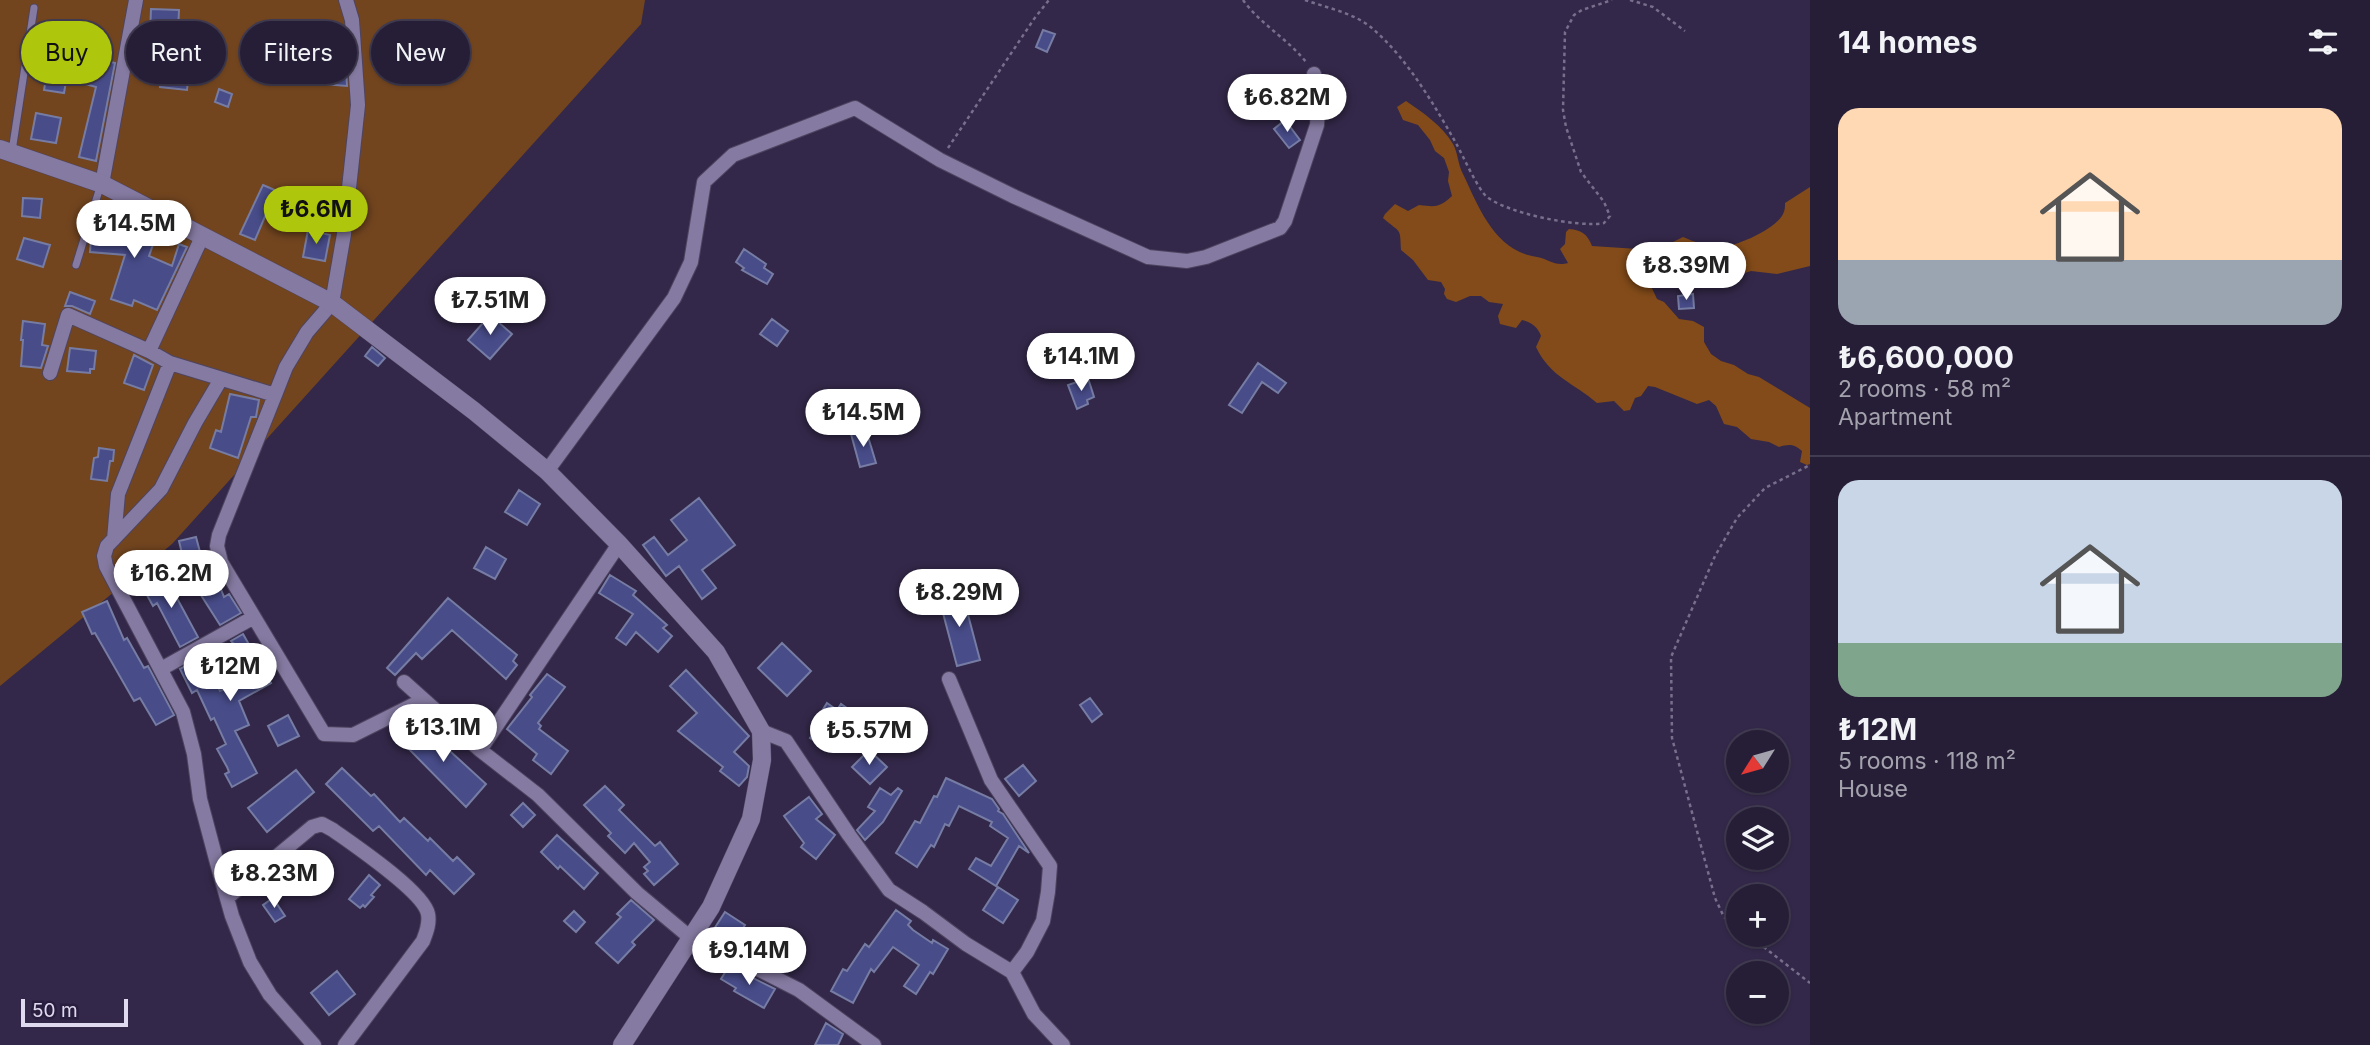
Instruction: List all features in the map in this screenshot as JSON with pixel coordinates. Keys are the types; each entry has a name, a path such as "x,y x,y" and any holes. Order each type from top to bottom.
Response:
{"street":[{"path":"102,184 136,0"},
{"path":"346,0 352,20 358,105 344,234 332,303 307,332 286,367 219,535 218,546 221,562 324,734 353,735 423,700"},
{"path":"547,471 674,298 691,262 704,182 733,155 855,108 940,160 1013,196 1148,257 1187,261 1206,257 1280,228 1285,221 1317,125 1319,97 1314,74"},
{"path":"6,150 102,184 332,303 474,411 547,471 619,544 716,652 761,731 762,760 751,819 711,907 622,1045"},
{"path":"149,351 202,237"},
{"path":"50,373 68,316 149,351 170,363 275,395"},
{"path":"114,539 118,494 170,363"},
{"path":"221,379 161,489 107,546 104,556 106,566 183,712 194,754 200,799 227,898 250,962 270,995 314,1045"},
{"path":"480,750 619,544"},
{"path":"161,669 254,617"},
{"path":"949,678 991,780 1050,866 1043,921 1027,952 1012,972"},
{"path":"404,682 480,750 538,795 637,893 692,939 799,990 874,1045"},
{"path":"761,731 786,741 889,890 966,944 1012,972 1034,1014 1063,1045"},
{"path":"227,898 312,827 321,824 333,830 414,892 429,915 423,941 345,1045"}],"lane":[{"path":"6,150 34,8"},
{"path":"76,265 102,184"}],"path":[{"path":"940,160 1049,0"},
{"path":"1243,0 1253,13 1283,37 1314,74"},
{"path":"1305,0 1356,18 1373,28 1406,65 1444,123 1485,196 1518,212 1550,220 1595,225 1604,223 1610,216 1604,202 1581,172 1566,127 1563,110 1565,32 1574,15 1612,0"},
{"path":"1630,0 1653,7 1685,31"},
{"path":"1726,919 1716,898 1672,738 1671,657 1715,556 1737,518 1765,488 1810,466"},
{"path":"1764,947 1810,983"}],"shaded area":[{"path":"0,0 645,0 641,24 172,544 0,686"},
{"path":"1406,101 1432,120 1449,137 1482,214 1499,237 1522,253 1556,263 1568,263 1560,249 1565,244 1566,232 1569,229 1583,233 1592,246 1638,249 1647,245 1671,243 1683,237 1716,247 1736,244 1755,236 1779,220 1785,210 1785,203 1810,187 1810,266 1777,274 1751,271 1729,278 1709,279 1685,278 1662,270 1650,284 1657,299 1664,302 1679,319 1693,321 1704,327 1704,342 1711,354 1759,377 1810,408 1810,464 1800,462 1802,451 1796,447 1779,447 1751,439 1737,427 1724,424 1716,406 1709,400 1697,404 1648,386 1641,396 1635,398 1630,410 1624,411 1614,401 1597,403 1548,366 1536,347 1541,336 1534,325 1522,320 1516,328 1500,324 1498,316 1503,304 1489,302 1481,296 1470,296 1456,302 1447,299 1441,282 1428,280 1413,260 1401,250 1398,231 1383,218 1395,204 1408,211 1419,205 1440,205 1452,196 1444,158 1435,151 1418,125 1403,120 1397,107"}],"building":[{"path":"151,9 179,10 178,21 151,21"},
{"path":"1043,30 1055,34 1047,52 1036,47"},
{"path":"45,84 66,84 64,93 44,90"},
{"path":"85,84 111,84 96,161 79,157 96,87"},
{"path":"160,84 188,84 187,90 160,87"},
{"path":"219,89 232,94 228,107 215,102"},
{"path":"36,113 61,118 56,143 31,139"},
{"path":"1285,120 1300,140 1289,148 1274,129"},
{"path":"263,185 291,197 286,206 272,200 255,240 240,234"},
{"path":"23,198 42,199 40,218 22,216"},
{"path":"101,207 127,211 125,225 156,236 149,256 172,266 179,244 187,247 157,310 134,300 132,306 111,299 125,255 90,252 91,236 97,237"},
{"path":"308,230 330,235 325,261 303,257"},
{"path":"24,238 50,245 43,267 17,259"},
{"path":"744,249 766,264 764,268 773,274 767,284 742,270 744,268 736,262"},
{"path":"70,292 95,301 90,314 72,306 65,306"},
{"path":"1693,294 1694,308 1679,309 1678,296"},
{"path":"490,315 512,334 490,359 468,340"},
{"path":"772,319 788,331 777,346 760,334"},
{"path":"23,321 45,324 42,345 48,346 41,368 21,366"},
{"path":"372,347 385,358 378,366 365,356"},
{"path":"70,348 96,351 94,369 90,369 90,373 67,371"},
{"path":"134,355 153,365 144,390 124,383"},
{"path":"1258,363 1286,383 1278,393 1262,382 1242,413 1229,405"},
{"path":"1088,378 1094,397 1087,400 1088,404 1077,409 1068,385"},
{"path":"230,394 259,400 256,417 251,417 238,458 210,448 216,430 221,432"},
{"path":"866,430 876,463 860,467 851,434"},
{"path":"99,448 114,450 107,481 91,479 94,458 98,457"},
{"path":"519,490 540,504 527,525 505,512"},
{"path":"699,498 735,545 702,570 716,588 702,599 679,566 666,576 643,545 654,537 668,555 687,540 671,520"},
{"path":"196,537 204,567 211,564 224,597 229,594 241,613 220,625 199,592 186,561 184,562 179,541"},
{"path":"486,547 506,559 495,579 474,568"},
{"path":"610,575 636,591 633,595 667,625 663,628 672,636 658,652 636,632 626,645 616,638 633,614 599,593"},
{"path":"165,576 198,637 180,647 157,603 153,606 143,588"},
{"path":"962,592 980,660 957,666 939,598"},
{"path":"448,598 517,655 513,661 517,665 506,679 452,630 422,659 416,653 395,675 387,668"},
{"path":"107,601 124,640 127,638 144,668 148,666 174,715 156,725 140,698 134,701 95,633 92,634 82,612"},
{"path":"243,634 271,683 239,701 249,725 235,731 257,773 232,787 225,774 229,772 217,749 226,744 197,690 192,693 180,669 202,657 220,691 243,681 224,648"},
{"path":"782,643 811,671 787,696 758,668"},
{"path":"686,670 749,736 734,752 749,766 747,777 739,786 720,771 723,767 678,731 697,713 670,686"},
{"path":"547,674 565,687 538,723 541,726 539,729 568,751 551,774 533,760 537,754 507,729"},
{"path":"1090,698 1102,714 1092,722 1080,705"},
{"path":"827,703 837,710 841,704 851,711 845,719 849,722 830,751 810,738 821,722 817,719"},
{"path":"288,715 299,736 278,746 268,726"},
{"path":"417,721 486,784 466,807 400,740"},
{"path":"869,750 887,767 870,784 852,767"},
{"path":"1023,765 1036,781 1019,796 1005,779"},
{"path":"342,768 371,796 374,794 400,822 404,818 428,841 430,838 453,861 457,857 474,874 454,894 430,870 426,875 379,826 373,831 326,784"},
{"path":"296,770 314,792 267,832 248,808"},
{"path":"946,778 992,799 1029,853 1019,846 996,886 969,869 976,858 991,866 1008,838 990,826 992,822 959,806 949,826 945,824 934,847 931,845 917,867 896,853 915,821 920,823"},
{"path":"605,786 624,805 619,810 655,846 660,842 678,864 654,885 644,874 648,871 644,867 650,862 634,843 625,853 608,836 611,833 584,805"},
{"path":"880,788 891,795 898,788 902,791 883,822 865,840 857,830 875,811 868,807"},
{"path":"809,797 822,814 816,819 835,835 816,859 801,847 804,843 784,816"},
{"path":"523,803 535,815 523,827 511,815"},
{"path":"557,835 598,873 584,889 541,852"},
{"path":"369,875 380,885 371,895 374,897 365,907 363,905 360,908 349,899"},
{"path":"998,887 1018,900 1003,923 983,910"},
{"path":"273,898 285,916 275,922 263,905"},
{"path":"631,900 654,920 632,942 635,945 618,963 596,943 621,917 617,914"},
{"path":"896,910 911,921 908,925 913,930 932,943 933,940 948,949 933,974 930,972 916,994 904,986 919,965 893,947 874,972 871,969 853,1003 831,991 843,969 847,971 865,944 869,947"},
{"path":"574,911 585,922 576,932 564,921"},
{"path":"725,912 745,925 735,940 714,929"},
{"path":"729,966 775,989 764,1008 734,991 736,988 721,979"},
{"path":"337,971 355,994 329,1015 311,993"},
{"path":"826,1023 843,1034 838,1045 815,1045"}]}
